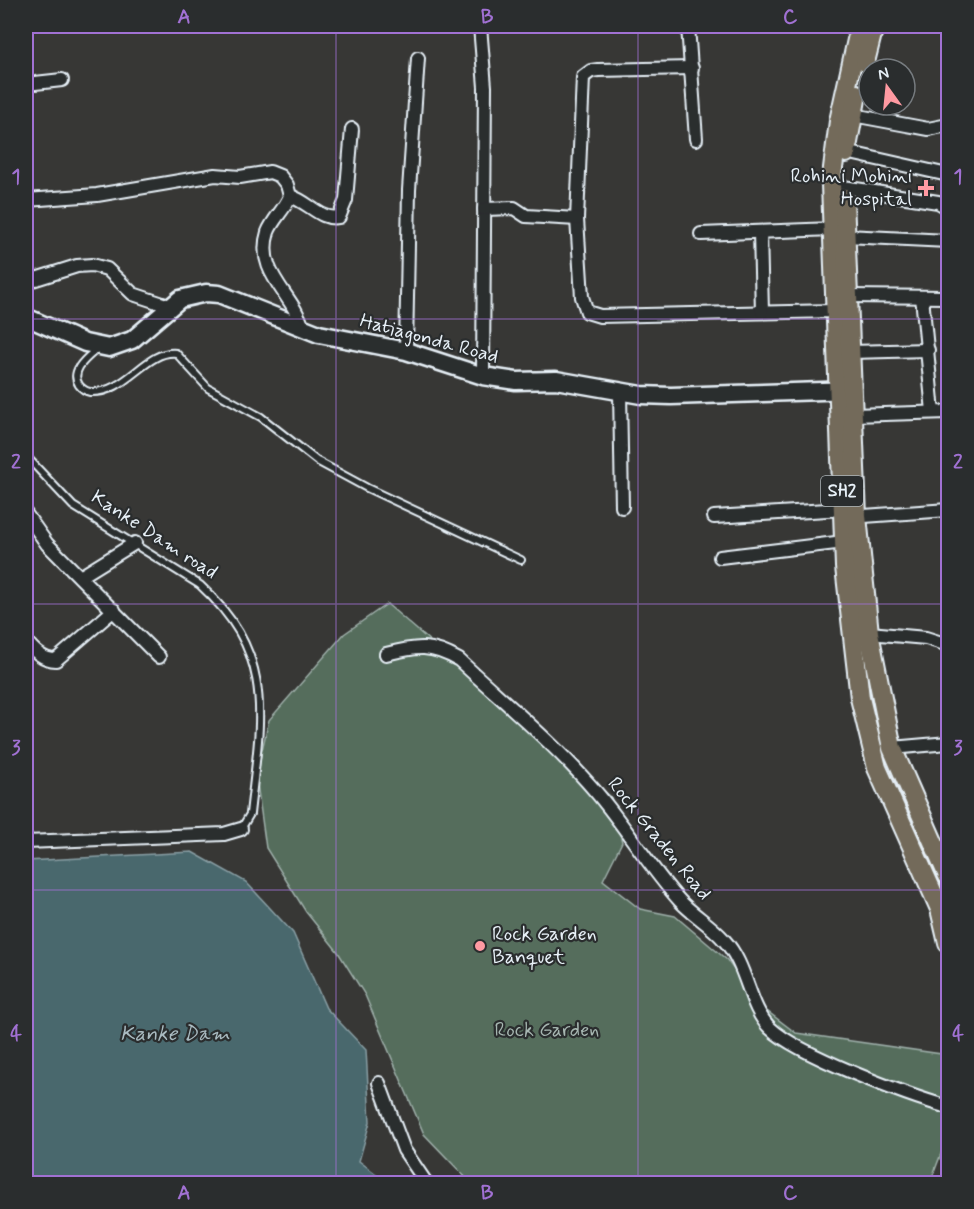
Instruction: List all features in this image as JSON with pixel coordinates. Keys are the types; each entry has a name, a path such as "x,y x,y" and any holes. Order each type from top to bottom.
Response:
{"main road":[{"name":"SH2","path":"860,26 838,121 833,159 839,232 848,296 850,352 845,390 853,415 844,542 851,637 867,734 884,786 940,909 948,943"},
{"name":"SH2","path":"874,26 846,152 839,232 835,311 845,390 847,514 892,748 948,876"}],"street":[{"path":"480,26 485,87 483,376"},
{"path":"688,26 696,139"},
{"path":"406,351 409,190 418,58"},
{"path":"692,68 598,70 583,76 577,219 584,306 593,315 835,311"},
{"path":"26,84 62,81"},
{"path":"853,115 928,129 948,125"},
{"path":"290,196 304,201 321,216 331,219 339,217 346,200 352,129"},
{"path":"846,152 948,175"},
{"path":"26,200 97,195 214,175 240,177 270,172 280,176 287,185 290,196 269,230 265,245 266,260 270,276 294,304 303,328"},
{"path":"843,187 938,202 948,208"},
{"path":"484,209 514,208 526,216 577,219"},
{"path":"760,232 762,312"},
{"path":"701,234 839,232 948,241"},
{"path":"26,282 77,266 92,265 107,269 133,294 169,306"},
{"name":"Hatiagonda Road","path":"98,347 110,348 132,340 169,306 193,295 219,294 303,328 406,351 483,376 516,381 555,380 620,392 670,396 845,390"},
{"path":"848,296 948,297"},
{"path":"922,297 933,412"},
{"path":"26,317 98,347"},
{"path":"850,352 928,350"},
{"path":"620,392 622,507"},
{"path":"853,415 948,412"},
{"path":"714,517 948,510"},
{"path":"26,514 47,544 159,657"},
{"path":"720,557 844,542"},
{"path":"80,577 135,543"},
{"path":"26,641 39,655 48,660 56,660 114,610"},
{"path":"869,633 926,638 948,645"},
{"name":"Rock Graden Road","path":"386,654 412,647 438,648 459,660 567,760 622,824 680,901 723,939 738,958 756,1006 770,1027 791,1043 819,1056 948,1107"},
{"path":"892,748 948,743"},
{"name":"Kanke Dam road","path":"26,842 224,834 241,829"},
{"path":"379,1083 404,1150 427,1184"}],"lane":[{"path":"98,347 77,371 76,381 88,392 114,387 137,373 152,358 166,352 176,353 207,388 261,417 317,461 368,488 521,560"},
{"name":"Kanke Dam road","path":"26,456 74,506 182,572 215,598 244,641 255,664 259,683 258,728 250,814 241,829"}],"green space":[{"name":"Rock Garden","path":"387,604 611,797 622,842 603,880 640,909 675,916 727,960 759,1005 796,1033 948,1055 948,1135 930,1183 471,1183 424,1134 365,995 338,952 306,912 266,848 256,776 269,720 344,634"}],"water":[{"name":"Kanke Dam","path":"192,852 246,882 293,933 326,1008 366,1050 370,1122 359,1161 388,1183 26,1183 26,861"}],"place":[{"name":"Rohini Mohini Hospital","path":"926,188"},
{"name":"Rock Garden Banquet","path":"480,946"}]}
